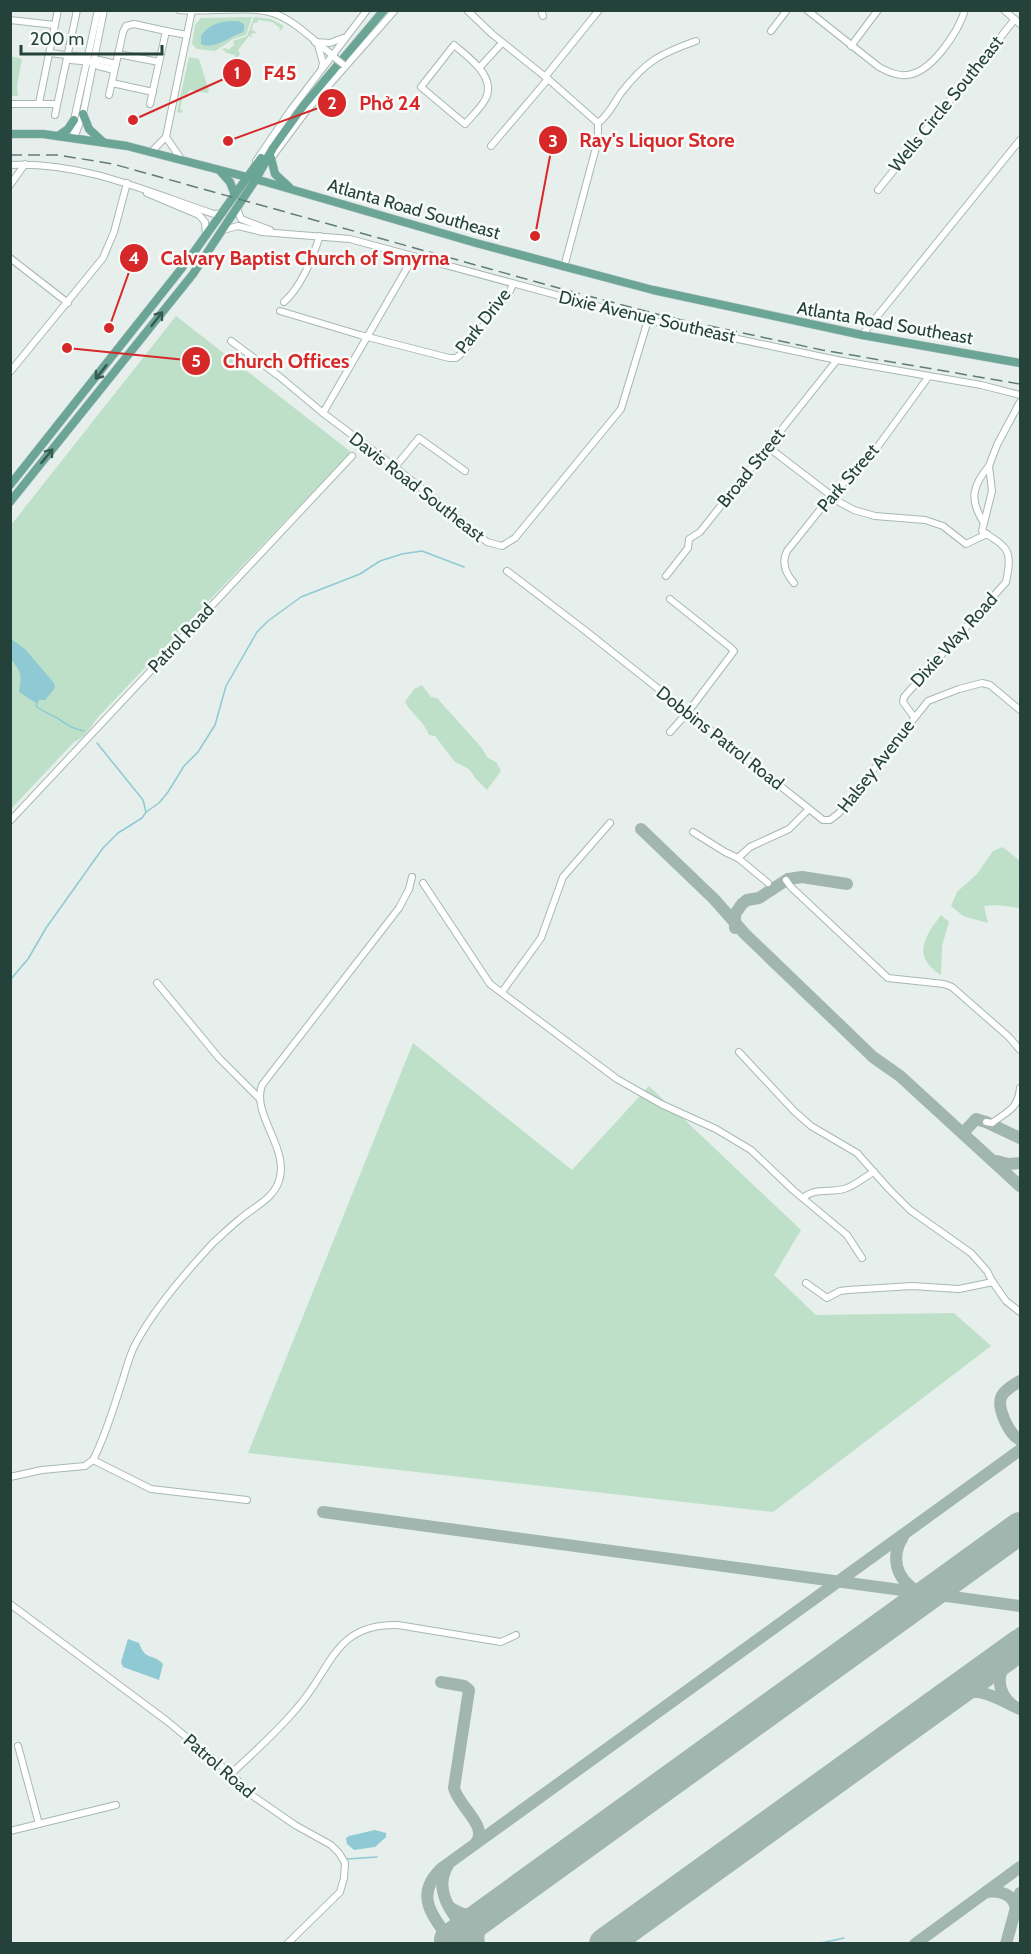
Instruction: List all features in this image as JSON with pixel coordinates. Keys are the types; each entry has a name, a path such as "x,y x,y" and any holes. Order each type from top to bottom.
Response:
{"main road":[{"path":"10,485 205,238 300,104 379,10"},
{"path":"10,502 186,283 256,179 273,148 304,105 384,10"},
{"path":"83,114 88,129 103,142"},
{"path":"58,136 68,129 74,120"},
{"name":"Atlanta Road Southeast","path":"10,134 74,138 151,152 292,189 564,267 714,305 862,335 1020,363"},
{"path":"271,158 275,174 292,189"},
{"path":"220,171 230,182 235,195"}],"street":[{"path":"39,103 58,10"},
{"path":"55,115 77,10"},
{"path":"74,138 83,114 98,10"},
{"path":"74,138 74,120 104,10"},
{"path":"179,10 267,12 284,18 345,65"},
{"path":"247,177 284,119 367,10"},
{"path":"256,179 301,117 395,10"},
{"path":"467,10 502,43 547,78 598,123"},
{"path":"491,146 599,10"},
{"path":"771,31 787,10"},
{"path":"807,10 879,67 896,74 908,75 928,65 957,31 965,10"},
{"path":"851,46 878,10"},
{"path":"1004,10 1018,22"},
{"path":"151,152 166,137 192,11"},
{"path":"10,20 55,26"},
{"name":"Wells Circle Southeast","path":"878,190 1018,22"},
{"path":"109,95 126,26 134,24 187,35"},
{"path":"150,104 166,32"},
{"path":"316,43 339,41 347,36"},
{"path":"564,267 598,140 598,123 649,62 696,41"},
{"path":"316,43 323,63 321,69"},
{"path":"480,67 502,43"},
{"path":"454,45 480,67 485,77 488,95 465,124 421,87 454,45"},
{"path":"50,53 67,57 72,55 82,57 98,66 115,67"},
{"path":"118,54 159,62"},
{"path":"112,83 153,92"},
{"path":"10,104 57,104"},
{"path":"166,137 181,159"},
{"path":"862,335 1020,140"},
{"path":"10,185 25,164"},
{"path":"10,165 53,166 86,171 128,183 214,214 223,213"},
{"path":"128,183 160,200 199,215 205,222 205,238"},
{"path":"10,372 68,303 106,253 128,183"},
{"name":"Dixie Avenue Southeast","path":"237,208 241,219 276,233"},
{"name":"Dixie Avenue Southeast","path":"222,231 238,226 257,231 350,239 648,320 837,360 1020,395"},
{"path":"284,302 290,297 301,278 320,236"},
{"path":"323,413 414,256"},
{"path":"10,258 68,303"},
{"name":"Park Drive","path":"280,311 367,337 456,358 503,300 513,284"},
{"name":"Davis Road Southeast","path":"231,341 395,467 487,542 502,546 515,538 621,409 648,320"},
{"name":"Broad Street","path":"666,576 688,548 689,538 700,532 837,360"},
{"name":"Park Street","path":"794,583 788,576 784,557 831,496 876,449 929,376"},
{"name":"Dixie Way Road","path":"914,717 903,702 904,697 1006,582 1010,562 1002,542 982,531 992,491 989,466 997,445 1020,402"},
{"path":"395,467 419,438 465,471"},
{"path":"768,447 831,496 863,513 925,520 943,526 966,544 987,534"},
{"name":"Patrol Road","path":"10,821 352,456"},
{"path":"984,523 975,509 974,492 979,477 989,466"},
{"name":"Dobbins Patrol Road","path":"507,571 823,820"},
{"path":"670,599 734,651 670,732"},
{"name":"Halsey Avenue","path":"823,820 830,820 839,813 928,701 959,689 982,684 990,685 1020,710"},
{"path":"738,858 750,847 789,829 809,809"},
{"path":"502,992 541,938 563,877 610,823"},
{"path":"693,832 724,852 738,858 768,883"},
{"path":"10,1477 42,1470 85,1466 93,1460 133,1350 144,1330 161,1305 211,1246 240,1219 266,1200 276,1188 280,1179 279,1158 260,1099 261,1087 268,1074 399,909 412,877"},
{"path":"786,880 834,929 888,978 944,984 952,987 1009,1037 1020,1050"},
{"path":"423,883 485,979 618,1079 661,1104 716,1129 751,1150 847,1235 862,1258"},
{"path":"157,983 219,1058 260,1099"},
{"path":"739,1052 794,1112 811,1126 857,1153 910,1210 980,1261 1006,1301 1020,1312"},
{"path":"986,1122 992,1123 1012,1108 1019,1101 1020,1088"},
{"path":"803,1198 810,1193 842,1190 874,1172"},
{"path":"807,1283 827,1298 840,1291 848,1290 912,1286 959,1289 993,1282"},
{"path":"93,1460 151,1489 247,1500"},
{"name":"Patrol Road","path":"10,1604 167,1721 231,1774 253,1796 295,1825 331,1845 345,1863 340,1892 287,1944"},
{"path":"231,1774 297,1709 339,1647 359,1631 381,1625 398,1625 501,1642 516,1635"},
{"path":"18,1746 39,1824"},
{"path":"10,1831 116,1804"}],"green space":[{"path":"252,17 246,35 233,39 215,51 197,49 192,44 195,25 201,18"},
{"path":"254,17 271,19 284,26 279,32 280,28 272,22 258,20 257,23 253,23 252,30 256,32 251,35 253,38 249,36 238,50 240,54 235,60 235,55 222,49 228,50 234,45 233,41 247,36"},
{"path":"11,56 22,59 17,86 18,96 11,96"},
{"path":"189,57 199,59 209,91 207,93 190,90 183,95 181,113 177,112"},
{"path":"176,316 351,452 99,716 84,736 73,743 11,809 11,525"},
{"path":"422,685 431,697 437,698 488,758 496,762 501,771 487,790 469,769 455,762 435,736 429,735 405,702 414,689"},
{"path":"1003,847 1020,861 1020,882 1018,884 1020,908 984,906 988,923 963,916 951,906 957,892 977,874 993,851"},
{"path":"941,915 949,922 942,946 941,975 926,961 924,946 926,938"},
{"path":"413,1043 572,1170 649,1086 801,1230 774,1275 816,1315 954,1313 991,1346 773,1512 248,1453"}],"water":[{"path":"238,21 244,24 244,31 241,33 216,44 201,44 201,36 212,26 222,22"},
{"path":"11,639 25,649 54,683 55,688 45,700 38,700 36,703 19,692 20,674 11,659"},
{"path":"128,1639 139,1643 147,1655 163,1664 159,1680 123,1667 121,1662"},
{"path":"375,1830 386,1833 386,1837 375,1847 354,1850 347,1844 346,1838 349,1836"}],"waterway":[{"path":"10,980 28,959 46,928 103,848 118,833 142,818 146,812 159,803 184,766 198,752 215,725 226,686 257,632 268,621 301,597 360,574 380,561 402,554 422,551 464,567"},
{"path":"38,700 36,706 41,710 84,731"},
{"path":"97,743 143,800 146,812"},
{"path":"347,1859 377,1857"},
{"path":"816,1944 844,1938"}],"taxiway":[{"path":"641,829 714,899 745,934 873,1057 900,1076 1020,1186"},
{"path":"735,928 735,914 742,904 747,900 759,898 788,879 802,877 847,884"},
{"path":"963,1133 976,1119 1020,1138"},
{"path":"997,1161 1008,1164 1020,1163"},
{"path":"1020,1381 1008,1389 1000,1401 1006,1424 1020,1440"},
{"path":"453,1944 433,1915 427,1897 433,1878 442,1868 1020,1450"},
{"path":"323,1512 1020,1606"},
{"path":"903,1537 897,1552 897,1567 904,1580 917,1591"},
{"path":"1009,1652 1016,1644 1020,1633"},
{"path":"1012,1705 1002,1691 1000,1676 1016,1648"},
{"path":"441,1682 464,1686 469,1690 454,1788 479,1830 476,1843"},
{"path":"948,1697 958,1693 977,1692 1020,1709"},
{"path":"448,1865 443,1876 444,1897 455,1917 476,1944"},
{"path":"915,1944 1020,1867"},
{"path":"986,1892 1006,1894 1013,1900 1016,1910"},
{"path":"1006,1944 1020,1893"},
{"path":"451,1908 470,1915 489,1912"},
{"path":"479,1944 480,1927 489,1912"}],"runway":[{"path":"450,1940 1020,1528"},
{"path":"605,1944 1020,1645"}],"railway":[{"path":"10,155 58,155 113,164 668,317 822,350 1020,384"}],"place":[{"name":"F45","path":"133,120"},
{"name":"Phở 24","path":"228,141"},
{"name":"Ray's Liquor Store","path":"535,236"},
{"name":"Calvary Baptist Church of Smyrna","path":"109,328"},
{"name":"Church Offices","path":"67,348"}]}
